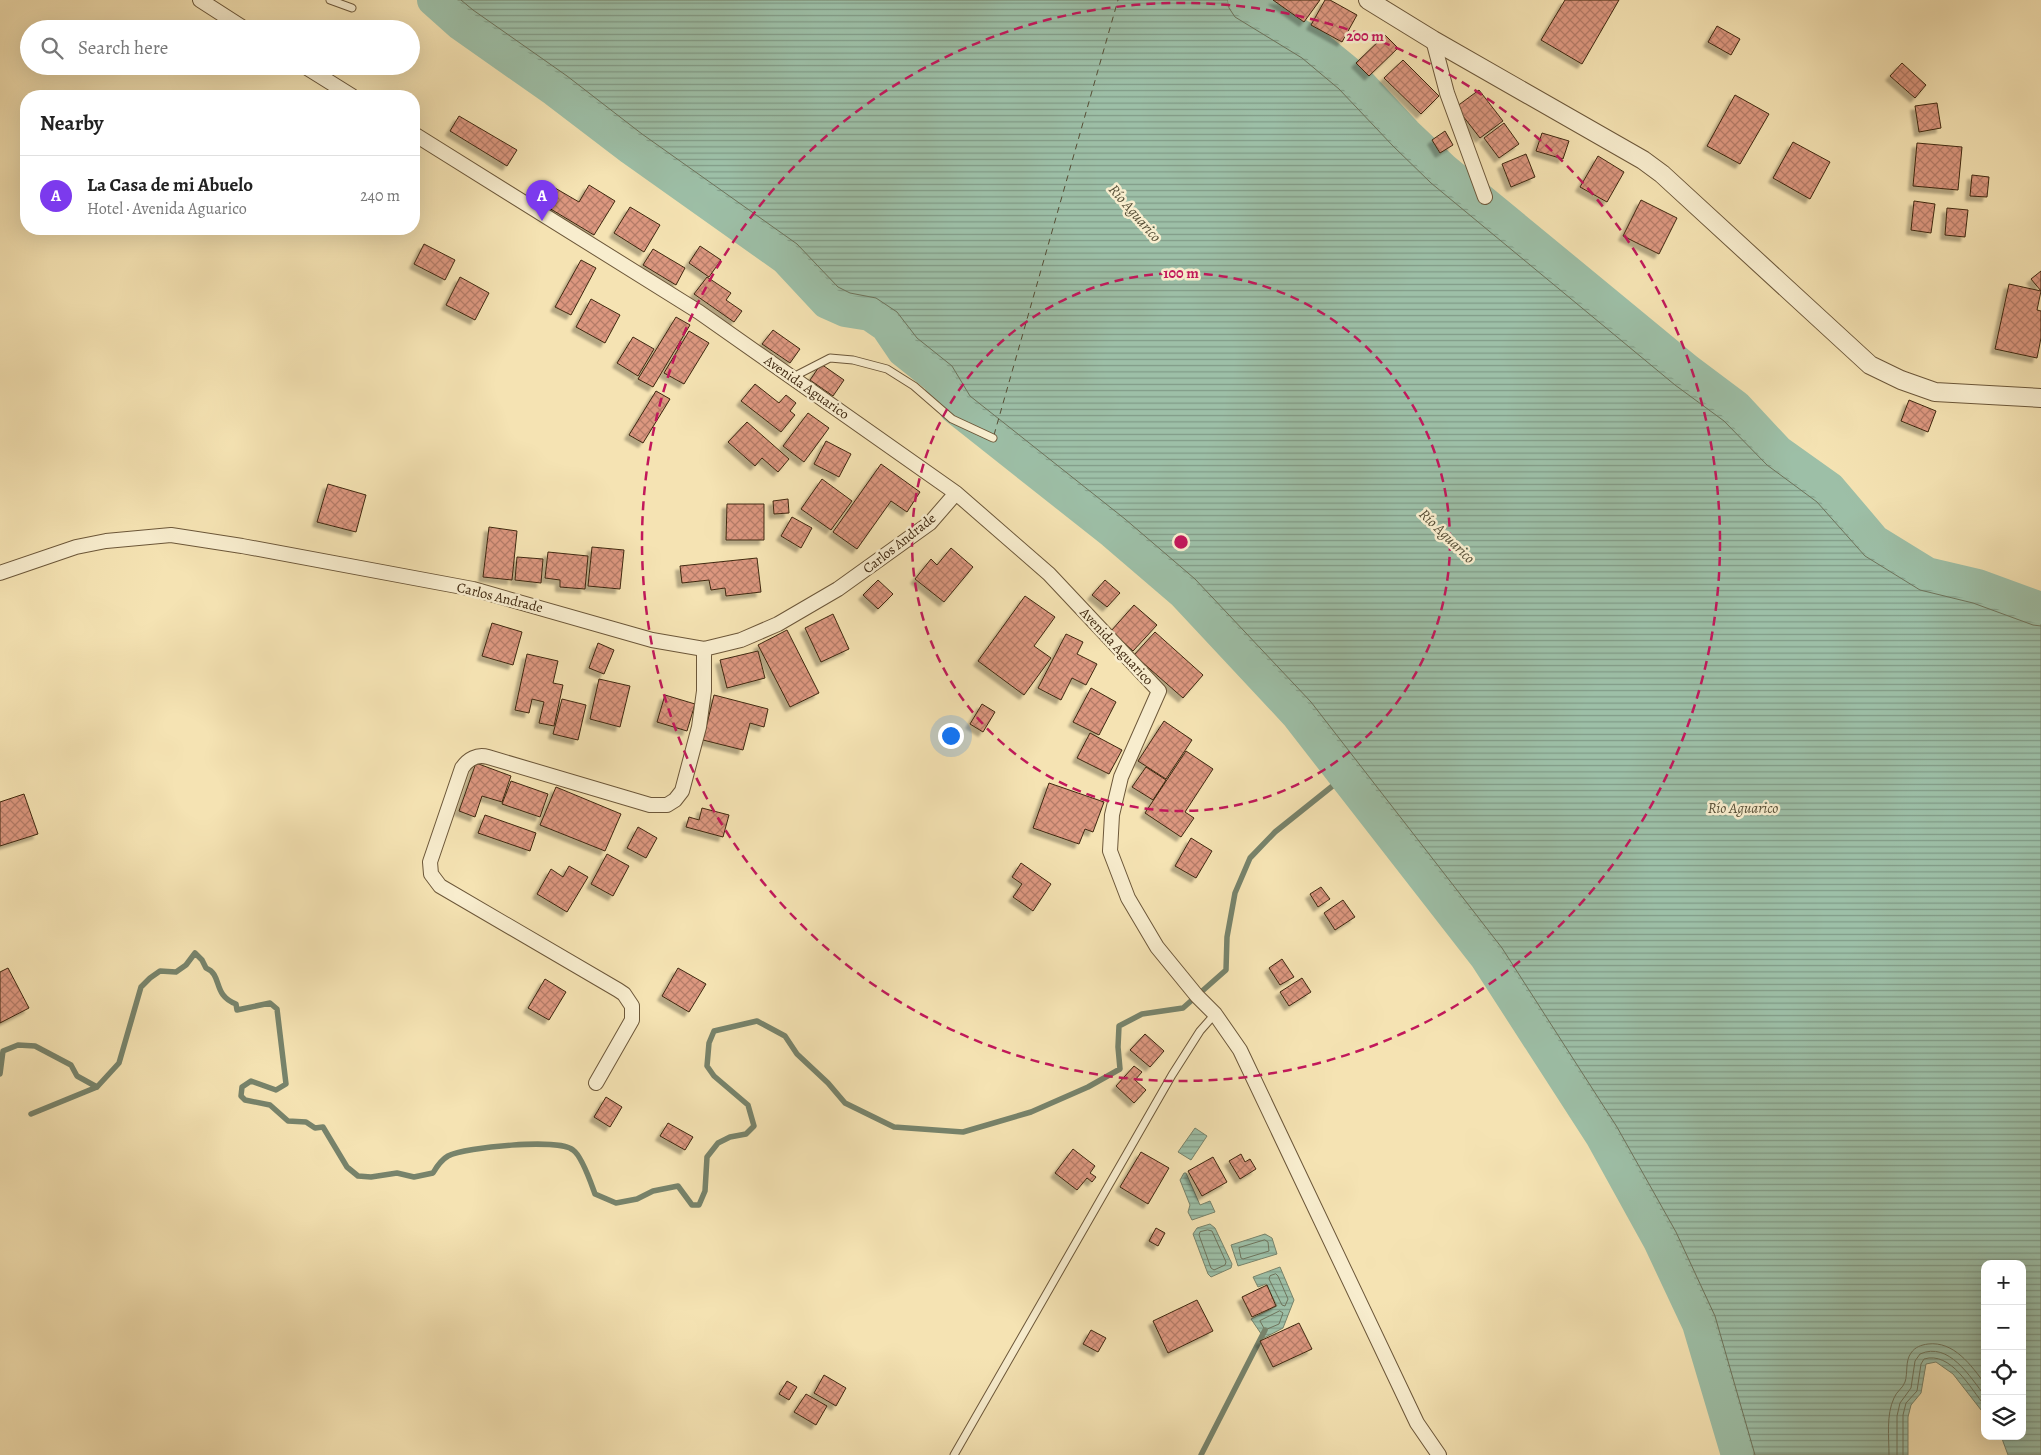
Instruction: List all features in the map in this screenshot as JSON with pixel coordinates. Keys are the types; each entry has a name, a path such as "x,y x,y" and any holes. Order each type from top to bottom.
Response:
{"street":[{"path":"200,0 231,20"},
{"path":"1368,0 1433,40 1644,160 1662,174 1870,365 1901,380 1935,392 2041,398"},
{"path":"1433,40 1447,93 1486,197"},
{"path":"318,75 342,90"},
{"name":"Avenida Aguarico","path":"420,138 699,312 956,493 1049,574 1159,691 1121,777 1112,815 1110,852 1128,898 1157,947 1196,996 1215,1014"},
{"name":"Carlos Andrade","path":"0,573 76,547 171,535 242,546 473,589 652,640 704,649 741,640 778,624 838,589 930,523 956,493"},
{"path":"596,1083 632,1020 632,1006 628,999 618,990 440,886 431,874 430,862 462,768 468,760 478,756 488,757 650,805 667,805 674,800 682,791 698,727 704,691 704,649"},
{"path":"1215,1014 1240,1050 1417,1423 1439,1455"}],"lane":[{"path":"330,0 352,8"},
{"path":"793,377 830,358 853,360 887,369 914,386 952,419 993,438"},
{"path":"954,1455 1172,1075 1200,1031 1215,1014"}],"water":[{"name":"Río Aguarico","path":"433,0 1244,0 1313,43 1352,75 1406,133 1444,169 1688,370 1736,406 1778,451 1830,488 1875,541 1927,573 1978,585 2041,608 2041,1455 2008,1455 2002,1440 2026,1440 2026,1260 1981,1260 1981,1410 1953,1374 1936,1362 1926,1364 1921,1393 1911,1405 1908,1417 1908,1455 1737,1455 1698,1324 1659,1241 1601,1136 1486,958 1296,714 1183,593 1113,533 955,408 937,378 903,351 886,326 870,315 845,311 827,303 786,259 461,25"},
{"path":"1195,1128 1207,1136 1191,1160 1178,1152"},
{"path":"1184,1173 1186,1173 1200,1205 1210,1201 1215,1212 1192,1220 1188,1212 1190,1205 1180,1180"},
{"path":"1210,1224 1215,1228 1232,1264 1231,1268 1211,1277 1208,1274 1193,1234 1197,1228"},
{"path":"1265,1234 1272,1238 1277,1254 1238,1266 1231,1245"},
{"path":"1280,1267 1294,1300 1283,1328 1264,1338 1251,1319 1277,1306 1266,1284 1258,1287 1253,1277"}],"building":[{"path":"1273,0 1320,0 1304,22"},
{"path":"1325,0 1330,0 1357,15 1342,42 1311,25"},
{"path":"1565,0 1619,0 1582,64 1541,40"},
{"path":"1717,26 1740,39 1731,55 1708,42"},
{"path":"1385,35 1398,48 1369,76 1356,63"},
{"path":"1403,60 1439,96 1421,114 1384,78"},
{"path":"1902,63 1926,85 1915,98 1890,76"},
{"path":"1479,90 1503,121 1480,138 1456,107"},
{"path":"1735,95 1769,114 1740,164 1707,146"},
{"path":"1937,103 1941,128 1919,132 1915,106"},
{"path":"459,116 517,150 507,166 450,131"},
{"path":"1504,123 1519,144 1499,158 1484,138"},
{"path":"1445,131 1453,145 1440,153 1432,140"},
{"path":"1542,133 1569,141 1563,159 1536,151"},
{"path":"1793,142 1830,162 1810,199 1773,178"},
{"path":"1917,143 1962,147 1958,190 1913,186"},
{"path":"1526,154 1535,177 1511,187 1502,164"},
{"path":"1598,156 1624,172 1607,202 1580,187"},
{"path":"1972,175 1989,177 1987,197 1970,196"},
{"path":"589,185 615,201 594,235 544,205 555,188 579,202"},
{"path":"1641,200 1677,218 1659,254 1623,236"},
{"path":"1914,201 1935,204 1931,233 1911,230"},
{"path":"630,207 660,225 644,252 614,233"},
{"path":"1947,208 1968,210 1965,237 1945,235"},
{"path":"424,244 455,260 445,280 414,264"},
{"path":"700,246 721,260 709,277 689,263"},
{"path":"653,249 685,268 676,285 643,265"},
{"path":"581,260 596,268 571,315 555,307"},
{"path":"2041,271 2041,291 2031,279"},
{"path":"460,277 489,293 475,320 446,305"},
{"path":"707,277 731,293 726,300 742,311 734,322 694,294"},
{"path":"2009,284 2041,291 2037,310 2041,311 2041,338 2037,358 1995,349"},
{"path":"591,299 620,315 605,343 576,327"},
{"path":"676,317 690,325 653,387 638,379"},
{"path":"773,330 800,349 790,363 762,344"},
{"path":"689,331 709,343 684,384 664,373"},
{"path":"633,337 654,349 638,376 617,363"},
{"path":"821,364 844,380 833,396 810,380"},
{"path":"755,384 779,403 786,395 796,403 790,411 795,415 781,432 741,401"},
{"path":"656,391 670,399 643,443 629,435"},
{"path":"1909,400 1936,411 1928,432 1901,421"},
{"path":"808,413 829,428 804,462 783,446"},
{"path":"747,422 789,459 778,472 762,458 755,466 728,442"},
{"path":"826,441 851,454 839,477 814,464"},
{"path":"881,464 920,492 907,512 891,501 857,549 833,532"},
{"path":"822,479 852,501 831,530 801,509"},
{"path":"328,484 366,495 356,532 317,522"},
{"path":"788,499 789,513 774,514 773,501"},
{"path":"727,504 764,504 764,540 726,540"},
{"path":"792,517 812,528 801,548 781,536"},
{"path":"489,527 517,531 512,580 483,577"},
{"path":"592,547 624,550 620,589 588,586"},
{"path":"951,548 973,567 944,602 915,579 931,559 937,565"},
{"path":"548,552 588,556 585,589 560,587 560,580 545,578"},
{"path":"517,557 543,559 541,583 515,580"},
{"path":"757,558 761,592 726,596 725,588 711,590 709,580 682,583 680,566"},
{"path":"878,580 893,594 878,609 863,595"},
{"path":"1105,580 1120,593 1107,607 1092,595"},
{"path":"1025,596 1055,617 1034,646 1051,658 1024,695 978,661"},
{"path":"1134,605 1157,625 1133,651 1111,631"},
{"path":"833,614 849,649 821,662 805,628"},
{"path":"492,623 522,632 513,665 482,656"},
{"path":"787,630 819,693 790,707 758,645"},
{"path":"1155,632 1203,675 1183,698 1134,655"},
{"path":"1066,634 1083,642 1077,654 1097,664 1086,685 1072,678 1061,700 1038,688"},
{"path":"598,643 614,650 604,674 589,668"},
{"path":"758,651 765,678 727,688 720,660"},
{"path":"527,654 558,661 553,683 563,685 554,726 539,723 544,702 532,699 529,713 515,710"},
{"path":"599,679 630,686 620,727 590,719"},
{"path":"1091,688 1116,702 1099,735 1073,722"},
{"path":"665,695 695,704 687,731 657,722"},
{"path":"714,695 768,709 764,727 750,723 743,750 703,740"},
{"path":"562,699 586,705 578,740 553,734"},
{"path":"982,704 995,712 983,732 970,724"},
{"path":"1164,721 1192,740 1166,779 1138,761"},
{"path":"1090,733 1122,750 1109,774 1077,758"},
{"path":"1186,751 1213,769 1185,812 1194,818 1181,837 1145,813"},
{"path":"476,763 511,776 502,802 482,796 475,817 459,811"},
{"path":"1146,767 1166,780 1153,800 1132,787"},
{"path":"511,781 548,794 540,817 502,804"},
{"path":"1049,783 1104,802 1093,832 1085,829 1079,844 1033,828"},
{"path":"556,787 621,814 605,851 540,825"},
{"path":"24,794 38,834 0,846 0,802"},
{"path":"702,808 729,815 723,837 686,827 689,817 699,820"},
{"path":"485,815 536,833 530,851 478,833"},
{"path":"638,827 657,838 646,858 627,848"},
{"path":"1191,838 1212,851 1196,878 1175,866"},
{"path":"607,854 629,866 613,896 591,884"},
{"path":"1021,863 1051,884 1033,911 1013,897 1022,884 1012,877"},
{"path":"569,866 588,877 567,912 537,894 551,869 563,877"},
{"path":"1321,887 1330,899 1318,907 1310,894"},
{"path":"1343,900 1355,917 1335,930 1324,913"},
{"path":"1282,959 1294,977 1280,985 1269,968"},
{"path":"8,968 29,1008 0,1023 0,972"},
{"path":"678,968 706,984 689,1012 662,996"},
{"path":"1302,978 1311,992 1289,1006 1280,992"},
{"path":"545,979 566,992 549,1020 528,1008"},
{"path":"1145,1034 1164,1051 1150,1067 1130,1050"},
{"path":"1134,1066 1142,1072 1135,1080 1146,1090 1134,1103 1116,1086"},
{"path":"606,1097 622,1107 610,1127 594,1117"},
{"path":"668,1123 693,1137 685,1150 660,1136"},
{"path":"1073,1149 1095,1166 1090,1173 1096,1177 1092,1182 1087,1178 1077,1190 1055,1173"},
{"path":"1141,1152 1169,1168 1148,1204 1120,1187"},
{"path":"1241,1154 1245,1162 1250,1159 1256,1169 1240,1179 1229,1161"},
{"path":"1213,1157 1227,1182 1202,1196 1188,1171"},
{"path":"1156,1228 1165,1233 1158,1246 1149,1241"},
{"path":"1267,1285 1276,1306 1252,1317 1242,1297"},
{"path":"1197,1300 1213,1331 1168,1353 1153,1321"},
{"path":"1299,1323 1312,1349 1273,1367 1260,1341"},
{"path":"1091,1330 1106,1338 1098,1352 1083,1344"},
{"path":"824,1375 846,1388 836,1406 814,1393"},
{"path":"787,1381 797,1387 789,1400 779,1394"},
{"path":"806,1394 827,1406 816,1425 794,1412"}],"waterway":[{"path":"433,0 461,25 786,259 827,303 845,311 870,315 886,326 903,351 937,378 955,408 1113,533 1183,593 1296,714 1486,958 1601,1136 1659,1241 1698,1324 1737,1455"},
{"path":"1244,0 1313,43 1352,75 1406,133 1444,169 1688,370 1736,406 1778,451 1830,488 1875,541 1927,573 1978,585 2041,608"},
{"path":"31,1114 97,1087 119,1063 141,987 160,971 176,972 186,965 195,953 214,975 224,996 236,1004 237,1010 270,1003 277,1009 286,1084 276,1090 251,1081 242,1087 241,1096 245,1100 270,1105 288,1121 306,1122 315,1128 323,1127 347,1167 358,1176 371,1177 397,1173 414,1177 433,1173 443,1159 448,1156 492,1147 532,1144 564,1146 576,1153 583,1164 595,1194 616,1203 637,1199 653,1191 678,1186 692,1205 699,1205 705,1191 707,1157 718,1143 730,1137 746,1134 754,1126 748,1105 714,1076 707,1066 709,1043 714,1031 757,1021 785,1036 797,1054 828,1083 845,1103 894,1127 963,1132 1031,1112 1088,1087 1120,1069 1119,1026 1142,1014 1183,1008 1226,970 1227,937 1235,893 1250,858 1275,832 1350,772"},
{"path":"0,1074 3,1051 18,1045 35,1046 71,1065 77,1076 97,1087"},
{"path":"1201,1455 1265,1330"}],"ferry route":[{"path":"994,435 1118,0"}],"place":[{"name":"La Casa de mi Abuelo","path":"542,221"}]}
